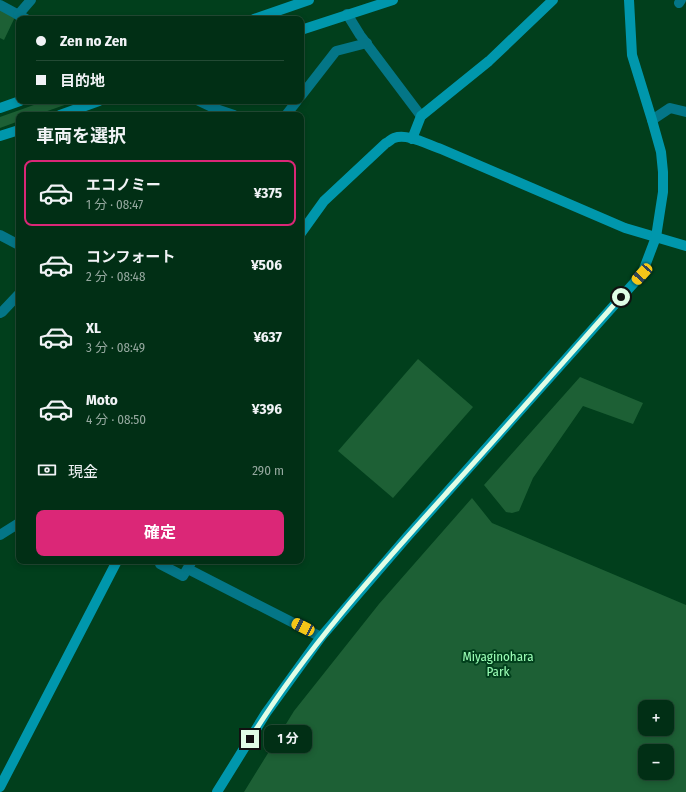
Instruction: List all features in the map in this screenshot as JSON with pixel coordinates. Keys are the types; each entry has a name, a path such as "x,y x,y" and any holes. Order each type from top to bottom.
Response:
{"street":[{"path":"23,16 31,0"},
{"path":"263,16 309,0"},
{"path":"304,29 393,0"},
{"path":"412,139 420,116 489,60 553,0"},
{"path":"217,792 266,713 321,637 407,537 642,274 656,237 663,192 663,172 661,152 632,55 629,0"},
{"path":"0,6 20,16"},
{"path":"347,14 420,116"},
{"path":"304,92 336,52 367,43"},
{"path":"0,108 16,102"},
{"path":"68,112 91,104"},
{"path":"205,104 225,112"},
{"path":"288,112 295,104"},
{"path":"652,120 670,108 686,112"},
{"path":"0,136 16,131"},
{"path":"304,229 324,201 386,143 395,138 403,137 440,149 626,228 686,246"},
{"path":"0,235 16,243"},
{"path":"0,313 16,297"},
{"path":"0,535 16,525"},
{"path":"0,787 116,564"},
{"path":"160,564 183,576 190,565 321,637"}],"green space":[{"path":"0,9 15,17 4,40 0,38"},
{"path":"37,104 67,104 45,112 16,112 16,122 0,128 0,117"},
{"path":"418,359 473,407 393,498 338,451"},
{"path":"580,377 643,403 633,424 583,406 533,478 519,511 512,513 506,512 484,485"},
{"name":"Miyaginohara Park","path":"472,498 492,523 686,605 686,792 244,792 294,711 379,604"}],"route":[{"path":"250,739 279,694 321,637 407,537 621,297"}]}
